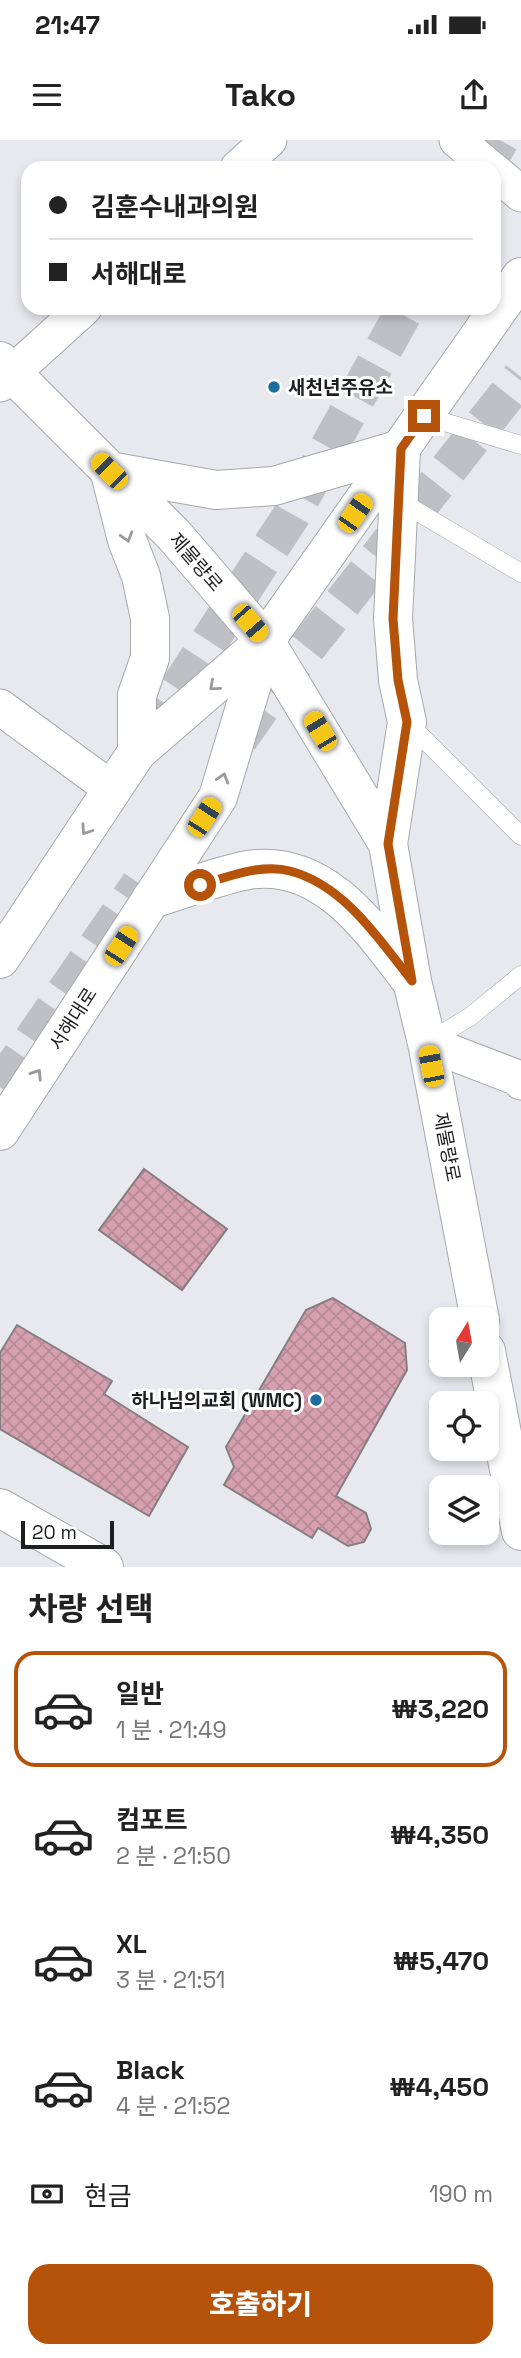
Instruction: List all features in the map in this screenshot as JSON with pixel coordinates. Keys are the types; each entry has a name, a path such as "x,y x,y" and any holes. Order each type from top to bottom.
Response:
{"main road":[{"name":"서해대로","path":"501,306 521,277"},
{"name":"서해대로","path":"0,959 137,752 265,641 494,315"},
{"name":"제물량로","path":"4,373 174,535 265,641 388,844 412,981 427,1043 478,1307"},
{"path":"137,752 137,695 150,657 150,618 141,576 127,540 109,471 216,490 274,485 401,449 393,619 398,680 407,722 388,844"},
{"name":"서해대로","path":"0,1131 218,796 265,641"},
{"path":"151,900 249,870 288,870 324,885 370,928 412,981"},
{"path":"491,1377 521,1531"},
{"path":"0,1508 104,1567"}],"street":[{"path":"246,161 269,140"},
{"path":"457,140 482,161"},
{"path":"501,177 521,194"},
{"path":"4,373 75,315"},
{"path":"0,707 113,790"},
{"path":"427,1043 518,1078 521,1082"}],"lane":[{"path":"424,416 521,445"},
{"path":"398,500 521,573"},
{"path":"407,722 521,836"},
{"path":"427,1043 471,1016 521,975"}],"building":[{"path":"144,1169 227,1229 182,1290 99,1230"},
{"path":"333,1298 405,1343 407,1370 336,1496 366,1513 371,1529 364,1542 348,1546 318,1528 312,1538 224,1485 234,1467 226,1447 306,1310"},
{"path":"17,1325 112,1381 104,1394 188,1447 149,1516 0,1429 0,1353"}],"tunnel":[{"path":"488,161 500,140"},
{"path":"147,737 291,516 402,315"},
{"path":"239,739 271,693 521,377"},
{"path":"0,1087 140,884"}],"place":[{"name":"새천년주유소","path":"274,387"},
{"name":"하나님의교회 (WMC)","path":"316,1400"}],"route":[{"path":"200,885 249,870 288,870 324,885 370,928 412,981 388,844 407,722 398,680 393,619 401,449 424,416"}]}
